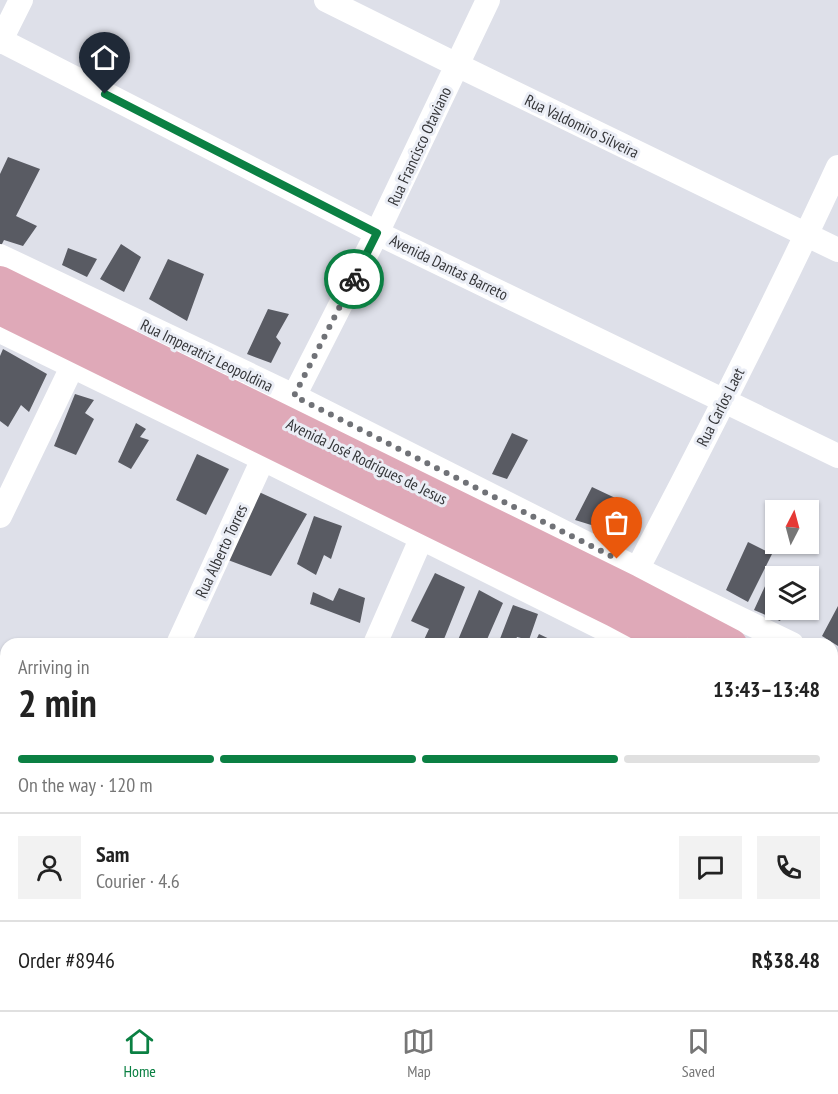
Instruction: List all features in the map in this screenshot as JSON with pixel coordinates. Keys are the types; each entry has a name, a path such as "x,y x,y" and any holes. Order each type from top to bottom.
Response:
{"main road":[{"name":"Avenida José Rodrigues de Jesus","path":"0,281 288,408 664,638"},
{"name":"Avenida José Rodrigues de Jesus","path":"0,310 616,609 712,638"}],"street":[{"path":"0,41 21,0"},
{"name":"Rua Valdomiro Silveira","path":"326,0 457,66 838,250"},
{"name":"Rua Francisco Otaviano","path":"288,408 377,233 488,0"},
{"name":"Avenida Dantas Barreto","path":"0,41 377,233 838,456"},
{"name":"Rua Carlos Laet","path":"616,609 724,400 838,167"},
{"name":"Rua Imperatriz Leopoldina","path":"0,256 288,408"},
{"name":"Avenida José Rodrigues de Jesus","path":"0,331 421,539 616,609 762,638"},
{"path":"0,516 72,367"},
{"name":"Rua Alberto Torres","path":"181,638 263,459"},
{"path":"378,638 421,539"},
{"name":"Avenida José Rodrigues de Jesus","path":"616,609 631,638"}],"building":[{"path":"8,157 40,169 16,216 37,226 23,246 4,240 0,248 0,174"},
{"path":"121,244 141,257 124,292 100,279"},
{"path":"68,248 97,259 87,277 62,265"},
{"path":"168,259 204,274 187,321 149,299"},
{"path":"268,309 289,314 276,337 281,343 271,363 247,354"},
{"path":"3,349 47,374 29,412 21,405 8,427 0,421 0,356"},
{"path":"75,394 94,400 85,413 94,419 76,455 54,446"},
{"path":"136,423 146,429 140,437 149,440 131,469 118,462"},
{"path":"512,433 528,440 507,479 492,474"},
{"path":"197,454 229,469 206,515 176,500"},
{"path":"592,487 628,504 614,532 575,520"},
{"path":"259,492 307,514 271,576 228,560"},
{"path":"314,516 342,526 331,559 324,555 316,575 297,564"},
{"path":"748,542 765,550 765,554 772,554 748,602 726,590"},
{"path":"435,573 465,587 444,638 425,638 429,629 411,621"},
{"path":"765,586 765,615 754,610"},
{"path":"339,588 365,598 360,623 310,604 313,592 333,601"},
{"path":"479,590 503,603 488,638 459,638"},
{"path":"513,605 538,614 530,638 500,638"},
{"path":"838,606 838,638 822,636"}],"way so far":[{"path":"354,279 294,396 617,559"}],"route":[{"path":"105,94 377,233 354,279"}]}
